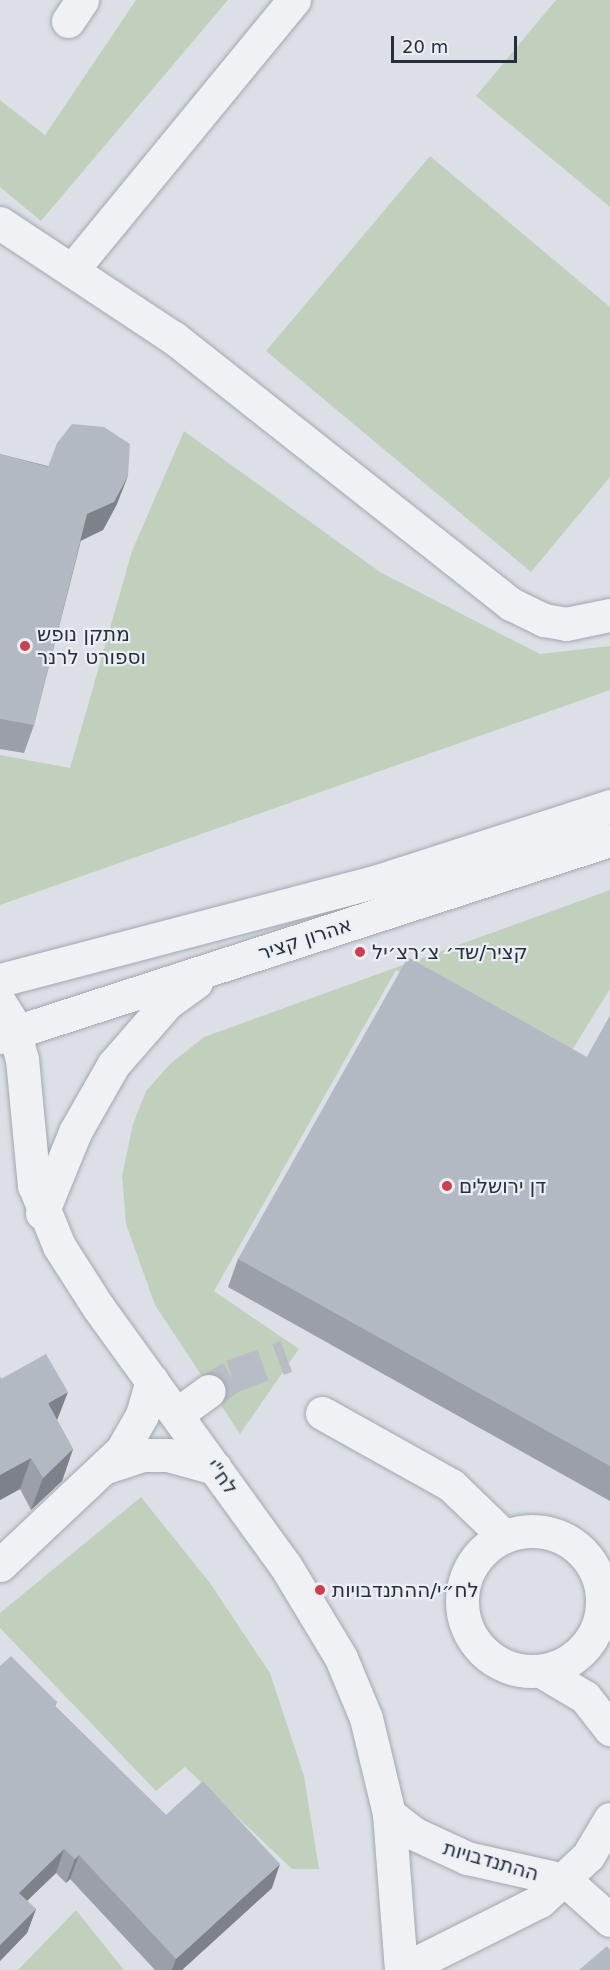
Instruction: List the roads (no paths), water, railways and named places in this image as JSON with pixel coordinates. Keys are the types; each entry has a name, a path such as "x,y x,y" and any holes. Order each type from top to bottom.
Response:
{"street":[{"path":"72,270 294,0"},
{"path":"0,223 174,338 511,604 544,620 566,624 610,615"},
{"name":"אהרון קציר","path":"0,980 378,880 610,806"},
{"name":"אהרון קציר","path":"8,1035 610,840"},
{"path":"42,1213 89,1105 129,1044 167,1003 191,985 243,959"},
{"name":"לח\"י","path":"0,1003 8,1035 27,1084 34,1185 42,1213 79,1280 285,1565 341,1658 366,1718 389,1814 402,1970"},
{"path":"0,1565 106,1467 135,1430 152,1380"},
{"path":"177,1414 208,1391"},
{"path":"322,1413 451,1485 504,1536"},
{"path":"106,1467 144,1455 168,1455 215,1468"},
{"path":"603,1596 593,1638 579,1654 561,1666 541,1671 518,1671 497,1663 467,1630 461,1609 466,1575 484,1548 504,1536 525,1530 548,1532 568,1540 586,1555 597,1574 603,1596 610,1629"},
{"path":"541,1671 585,1697 610,1729"},
{"name":"ההתנדבויות","path":"389,1814 413,1833 458,1854 565,1880 610,1920"},
{"path":"565,1880 588,1856 610,1819"},
{"name":"ההתנדבויות","path":"402,1970 442,1947 523,1913 565,1880"}],"tunnel":[{"path":"209,1391 232,1376 286,1356"}],"place":[{"name":"מתקן נופש וספורט לרנר","path":"25,646"},
{"name":"קציר/שד׳ צ׳רצ׳יל","path":"360,952"},
{"name":"דן ירושלים","path":"447,1186"},
{"name":"לח״י/ההתנדבויות","path":"320,1590"}]}
